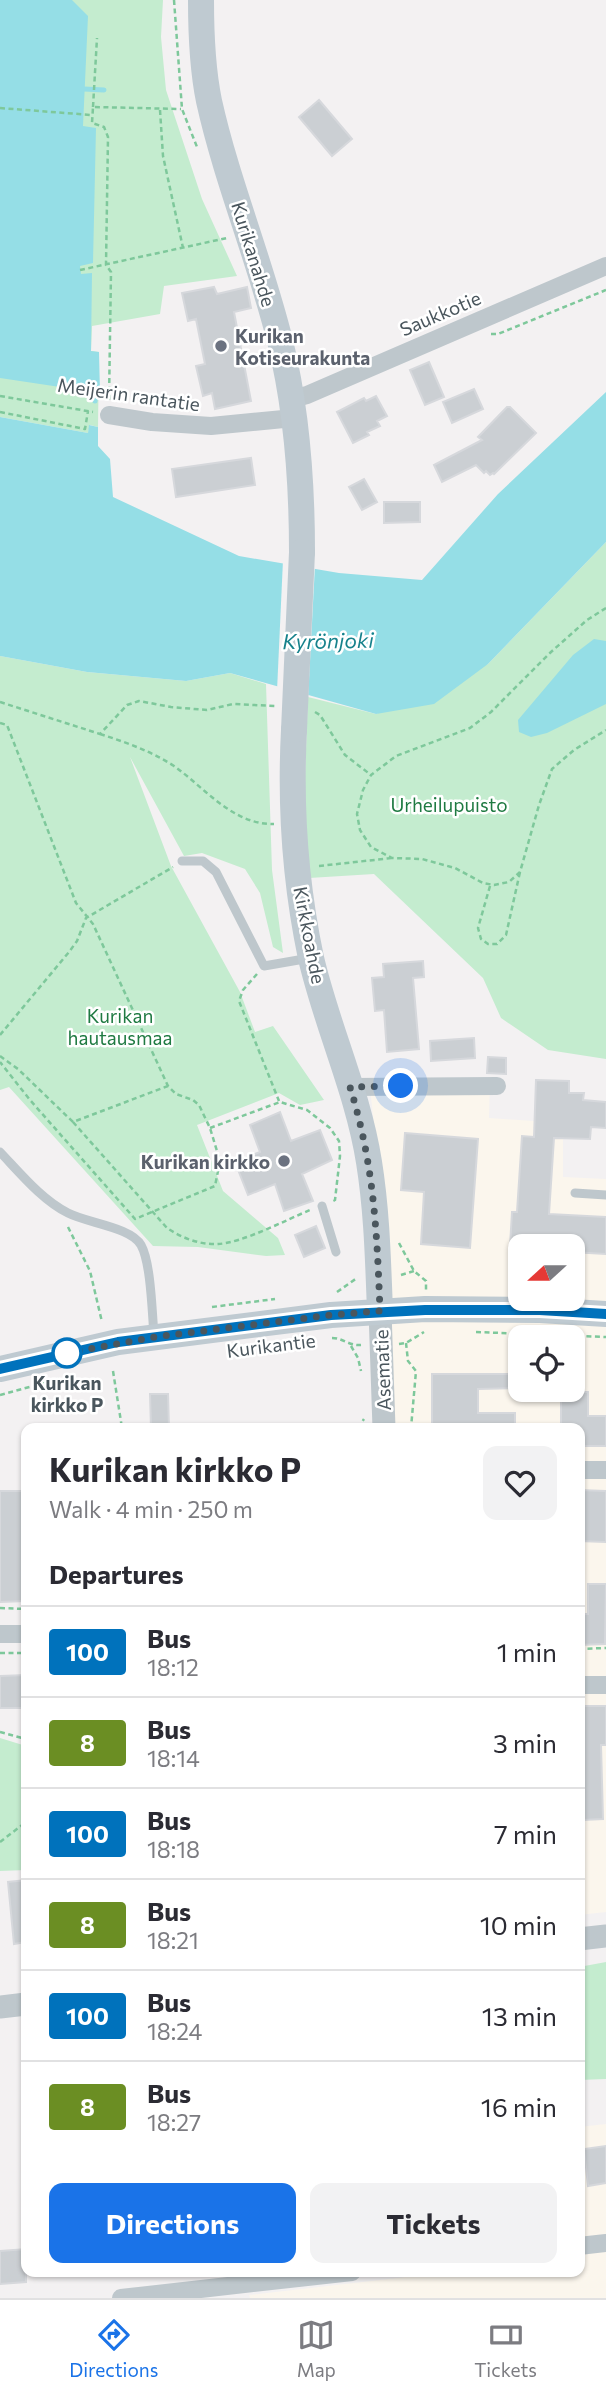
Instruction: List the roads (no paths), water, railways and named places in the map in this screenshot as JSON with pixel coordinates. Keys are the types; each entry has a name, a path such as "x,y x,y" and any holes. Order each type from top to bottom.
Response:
{"main road":[{"name":"Kurikanahde","path":"201,0 201,43 209,99 280,341 293,408 300,472 302,552"},
{"name":"Kirkkoahde","path":"302,552 291,782 297,868 312,958 361,1122 369,1161 376,1214 380,1311"},
{"name":"Kurikantie","path":"0,1369 118,1342 331,1315 380,1311 540,1310 606,1314"}],"street":[{"name":"Saukkotie","path":"293,408 307,395 606,266"},
{"name":"Meijerin rantatie","path":"109,415 152,422 211,426 293,408"},
{"path":"350,1087 497,1086"},
{"name":"Asematie","path":"375,1422 381,1345 380,1311"},
{"path":"585,1470 606,1470"},
{"path":"0,1634 21,1634"},
{"path":"585,1685 606,1685"},
{"path":"585,1938 606,1936"},
{"path":"0,2007 21,2005"},
{"path":"585,2245 606,2242"},
{"path":"121,2298 242,2291 323,2277"}],"lane":[{"path":"182,862 203,861 216,872 264,966 312,958"},
{"path":"0,1152 26,1179 66,1213 131,1234 141,1244 146,1260 155,1337"},
{"path":"575,1193 606,1195"},
{"path":"322,1206 336,1252"}],"water":[{"path":"0,0 72,0 88,16 83,126 96,128 93,263 80,266 81,274 92,273 91,351 99,352 100,393 0,378"},
{"name":"Kyrönjoki","path":"606,392 606,542 488,664 434,704 376,714 230,673 186,681 87,672 0,656 0,417 88,433 89,425 98,427 98,446 110,459 113,497 239,556 339,573 422,580 498,494"},
{"path":"594,639 606,641 606,704 547,733 531,737 519,732 518,720 573,655"}],"waterway":[{"path":"84,89 104,90"},
{"path":"95,392 95,401"}],"place":[{"name":"Kurikan Kotiseurakunta","path":"221,346"},
{"name":"Kurikan kirkko","path":"284,1161"},
{"name":"Kurikan kirkko P","path":"67,1353"}],"park label":[{"name":"Urheilupuisto","path":"449,804"},
{"name":"Kurikan hautausmaa","path":"120,1026"}]}
